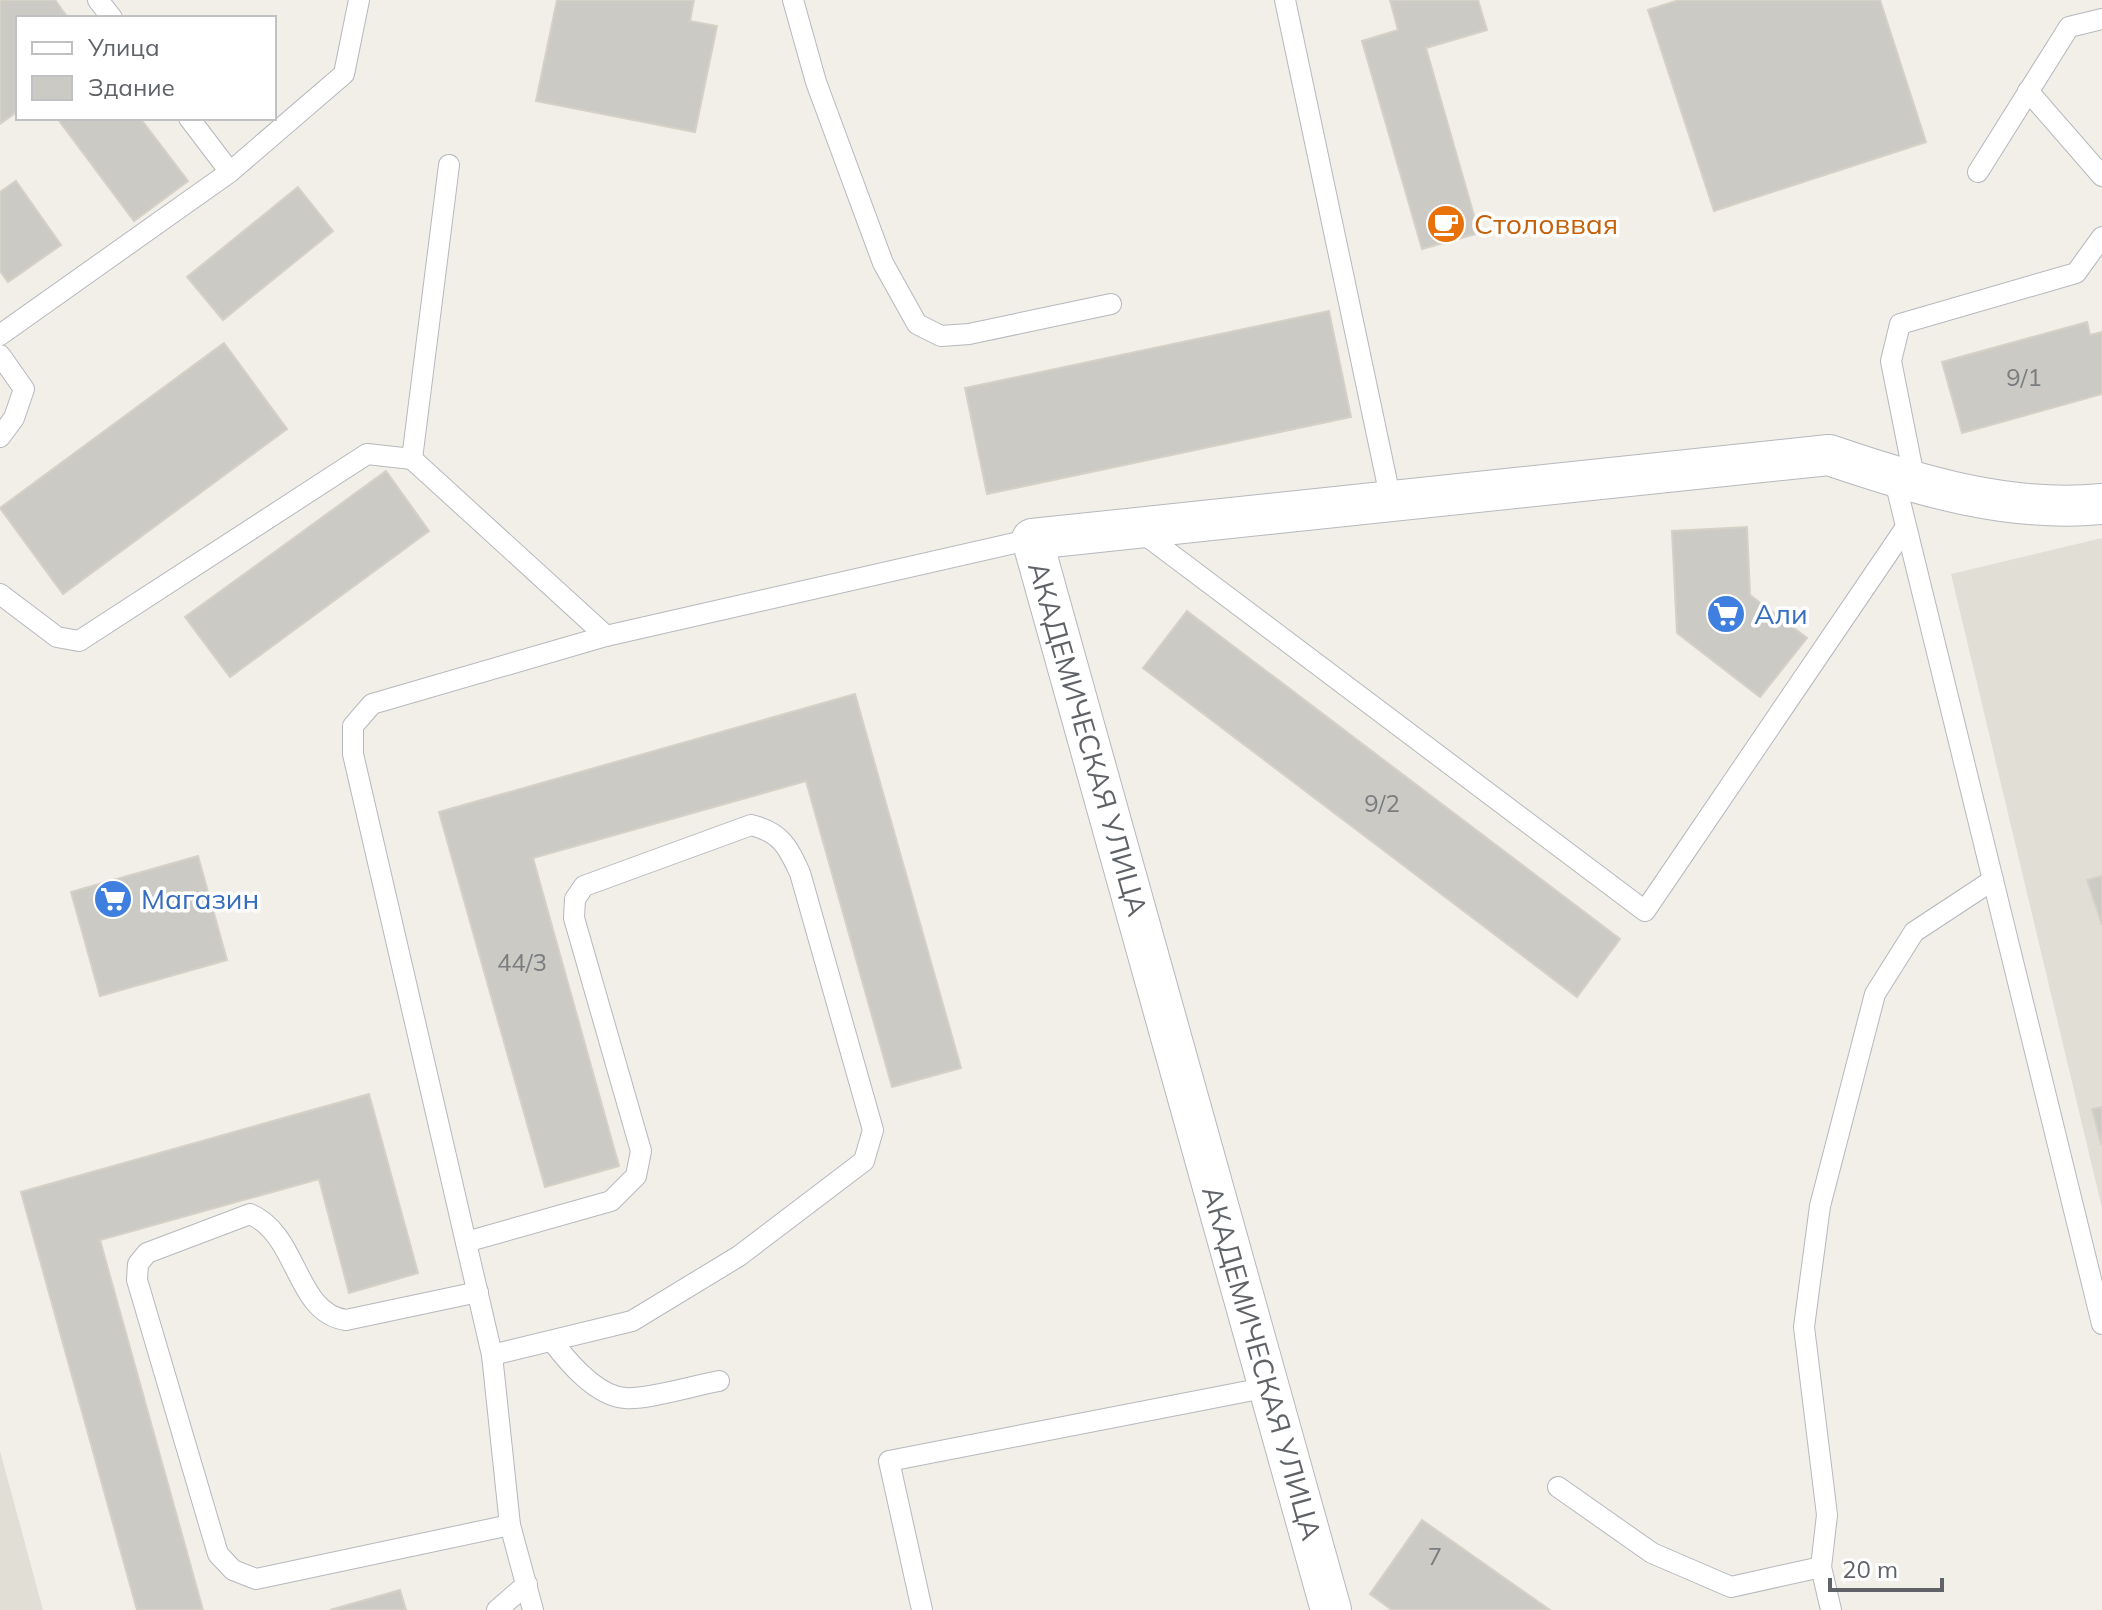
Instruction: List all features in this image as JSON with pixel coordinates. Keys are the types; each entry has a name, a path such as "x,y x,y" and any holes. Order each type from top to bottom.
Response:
{"street":[{"name":"АКАДЕМИЧЕСКАЯ УЛИЦА","path":"1331,1610 1032,539 1829,455 1904,479 2004,504 2102,504"}],"lane":[{"path":"98,0 110,16"},
{"path":"0,335 230,172 344,74 359,0"},
{"path":"793,0 816,82 883,263 917,324 941,336 969,334 1111,304"},
{"path":"1285,0 1391,501"},
{"path":"1978,172 2069,27 2102,19"},
{"path":"2028,91 2102,176"},
{"path":"191,120 230,172"},
{"path":"412,459 449,165"},
{"path":"2102,237 2076,273 1900,324 1891,361 1906,527 2102,1324"},
{"path":"0,355 24,389 14,418 0,437"},
{"path":"0,594 57,637 79,641 367,454 412,459 606,636"},
{"path":"1137,528 1645,911 1906,527"},
{"path":"533,1610 510,1525 492,1355 353,754 353,726 372,704 606,636 1032,539"},
{"path":"466,1242 611,1201 636,1176 641,1151 574,918 575,899 584,886 751,825 767,829 786,841 800,873 873,1130 864,1161 739,1256 632,1321 492,1355"},
{"path":"1831,1610 1821,1567 1827,1515 1804,1327 1820,1206 1875,994 1914,932 1993,880"},
{"path":"478,1292 346,1320 329,1317 317,1306 278,1232 250,1214 147,1253 138,1264 137,1280 218,1554 233,1570 256,1579 510,1525"},
{"path":"552,1341 569,1364 600,1388 625,1398 719,1381"},
{"path":"922,1610 889,1461 1269,1387"},
{"path":"1558,1487 1652,1553 1731,1587 1821,1567"},
{"path":"497,1610 527,1584"}],"shaded area":[{"path":"2102,538 2102,1208 1951,574"},
{"path":"0,1451 43,1610 0,1610"}],"building":[{"path":"0,0 55,0 67,16 16,16 16,112 0,124"},
{"path":"557,0 694,0 690,21 717,26 695,132 536,101"},
{"path":"1390,0 1478,0 1487,30 1426,48 1479,233 1422,249 1362,41 1398,30"},
{"path":"1679,0 1880,0 1926,142 1714,211 1648,10"},
{"path":"58,120 142,120 188,181 134,221"},
{"path":"16,181 61,245 8,282 0,271 0,192"},
{"path":"298,187 333,231 223,320 187,277"},
{"path":"1329,311 1351,417 987,494 965,388"},
{"path":"2087,322 2090,335 2102,332 2102,394 1962,433 1942,362"},
{"path":"224,343 287,429 63,594 0,508"},
{"path":"386,471 429,531 230,677 185,617"},
{"name":"Али","path":"1747,527 1750,595 1807,638 1760,697 1677,633 1672,531"},
{"path":"1187,611 1620,939 1577,997 1143,668"},
{"path":"855,694 961,1068 892,1087 806,781 533,858 619,1166 545,1187 439,812"},
{"path":"198,856 227,960 100,996 71,892"},
{"path":"2102,876 2102,925 2087,880"},
{"path":"369,1094 418,1273 349,1293 319,1179 100,1240 203,1610 137,1610 21,1192"},
{"path":"2102,1107 2102,1146 2092,1109"},
{"path":"1422,1520 1550,1610 1392,1610 1370,1594"},
{"path":"400,1590 406,1610 330,1610"}],"place":[{"name":"Столоввая","path":"1446,224"},
{"name":"Али","path":"1726,614"},
{"name":"Магазин","path":"113,899"}]}
